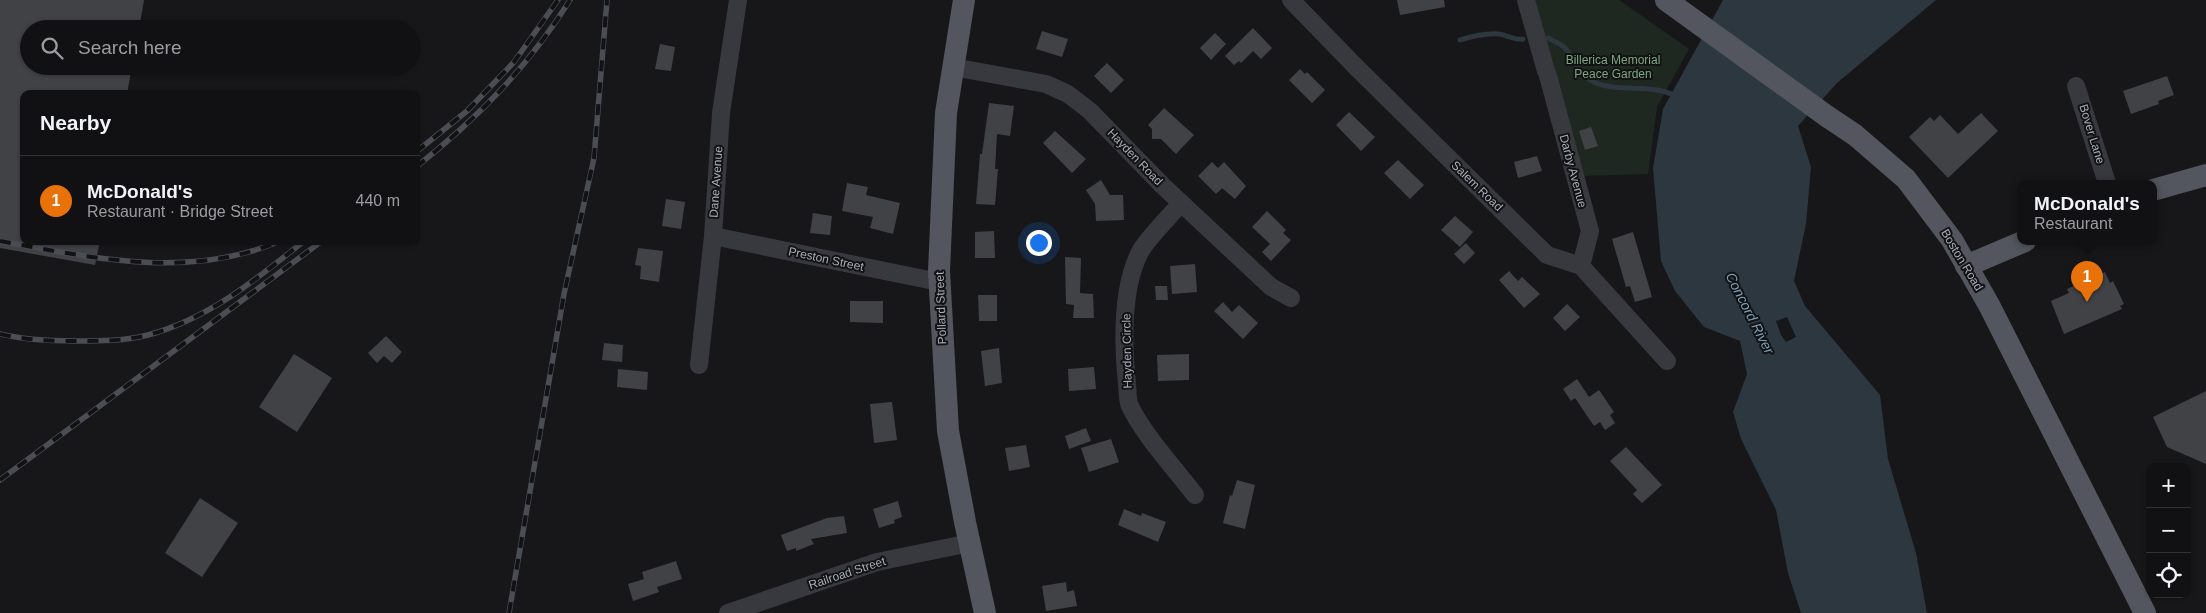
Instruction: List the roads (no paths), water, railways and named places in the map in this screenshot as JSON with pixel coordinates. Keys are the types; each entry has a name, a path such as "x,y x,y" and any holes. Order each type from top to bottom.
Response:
{"main road":[{"name":"Pollard Street","path":"964,0 945,123 939,282 948,431 985,613"},
{"name":"Boston Road","path":"1673,6 1855,135 1906,179 1952,240 1988,304 2145,613"},
{"path":"2157,189 2206,175"},
{"path":"1966,266 2017,244"}],"street":[{"name":"Dane Avenue","path":"699,365 713,236 721,114 738,0"},
{"name":"Salem Road","path":"1291,0 1356,67 1547,255 1581,266 1668,361"},
{"name":"Darby Avenue","path":"1526,0 1590,231 1581,266"},
{"name":"Hayden Road","path":"953,68 1046,84 1068,94 1090,111 1182,203 1271,287 1291,298"},
{"name":"Bover Lane","path":"2076,86 2106,180"},
{"name":"Hayden Circle","path":"1182,203 1140,251 1134,268 1126,301 1126,373 1129,404 1137,419 1195,495"},
{"name":"Preston Street","path":"713,236 939,282"},
{"name":"Railroad Street","path":"728,613 877,562 970,543"}],"water":[{"name":"Concord River","path":"1723,0 1936,0 1837,83 1798,126 1811,167 1806,224 1794,281 1805,306 1880,395 1888,459 1916,553 1927,613 1801,613 1788,573 1776,510 1741,439 1733,412 1747,374 1740,341 1704,327 1675,291 1661,261 1653,168 1663,109","holes":["1787,317 1796,337 1786,342 1781,335 1776,321"]}],"waterway":[{"path":"1460,40 1494,34 1523,39"},
{"path":"1548,38 1565,48 1581,72 1596,83 1606,86 1656,90 1676,96"}],"railway":[{"path":"420,149 467,111 514,62 558,0"},
{"path":"420,164 460,130 500,90 537,47 570,0"},
{"path":"509,613 564,294 594,158 607,0"},
{"path":"0,241 20,245"},
{"path":"22,245 105,259 176,263 211,260 246,253 269,245"},
{"path":"0,334 28,339 67,341 112,340 148,335 170,328 211,308 250,283 299,245"},
{"path":"0,480 317,245"}],"place":[{"name":"McDonald's","path":"2087,302"}],"park label":[{"name":"Billerica Memorial Peace Garden","path":"1613,67"}]}
